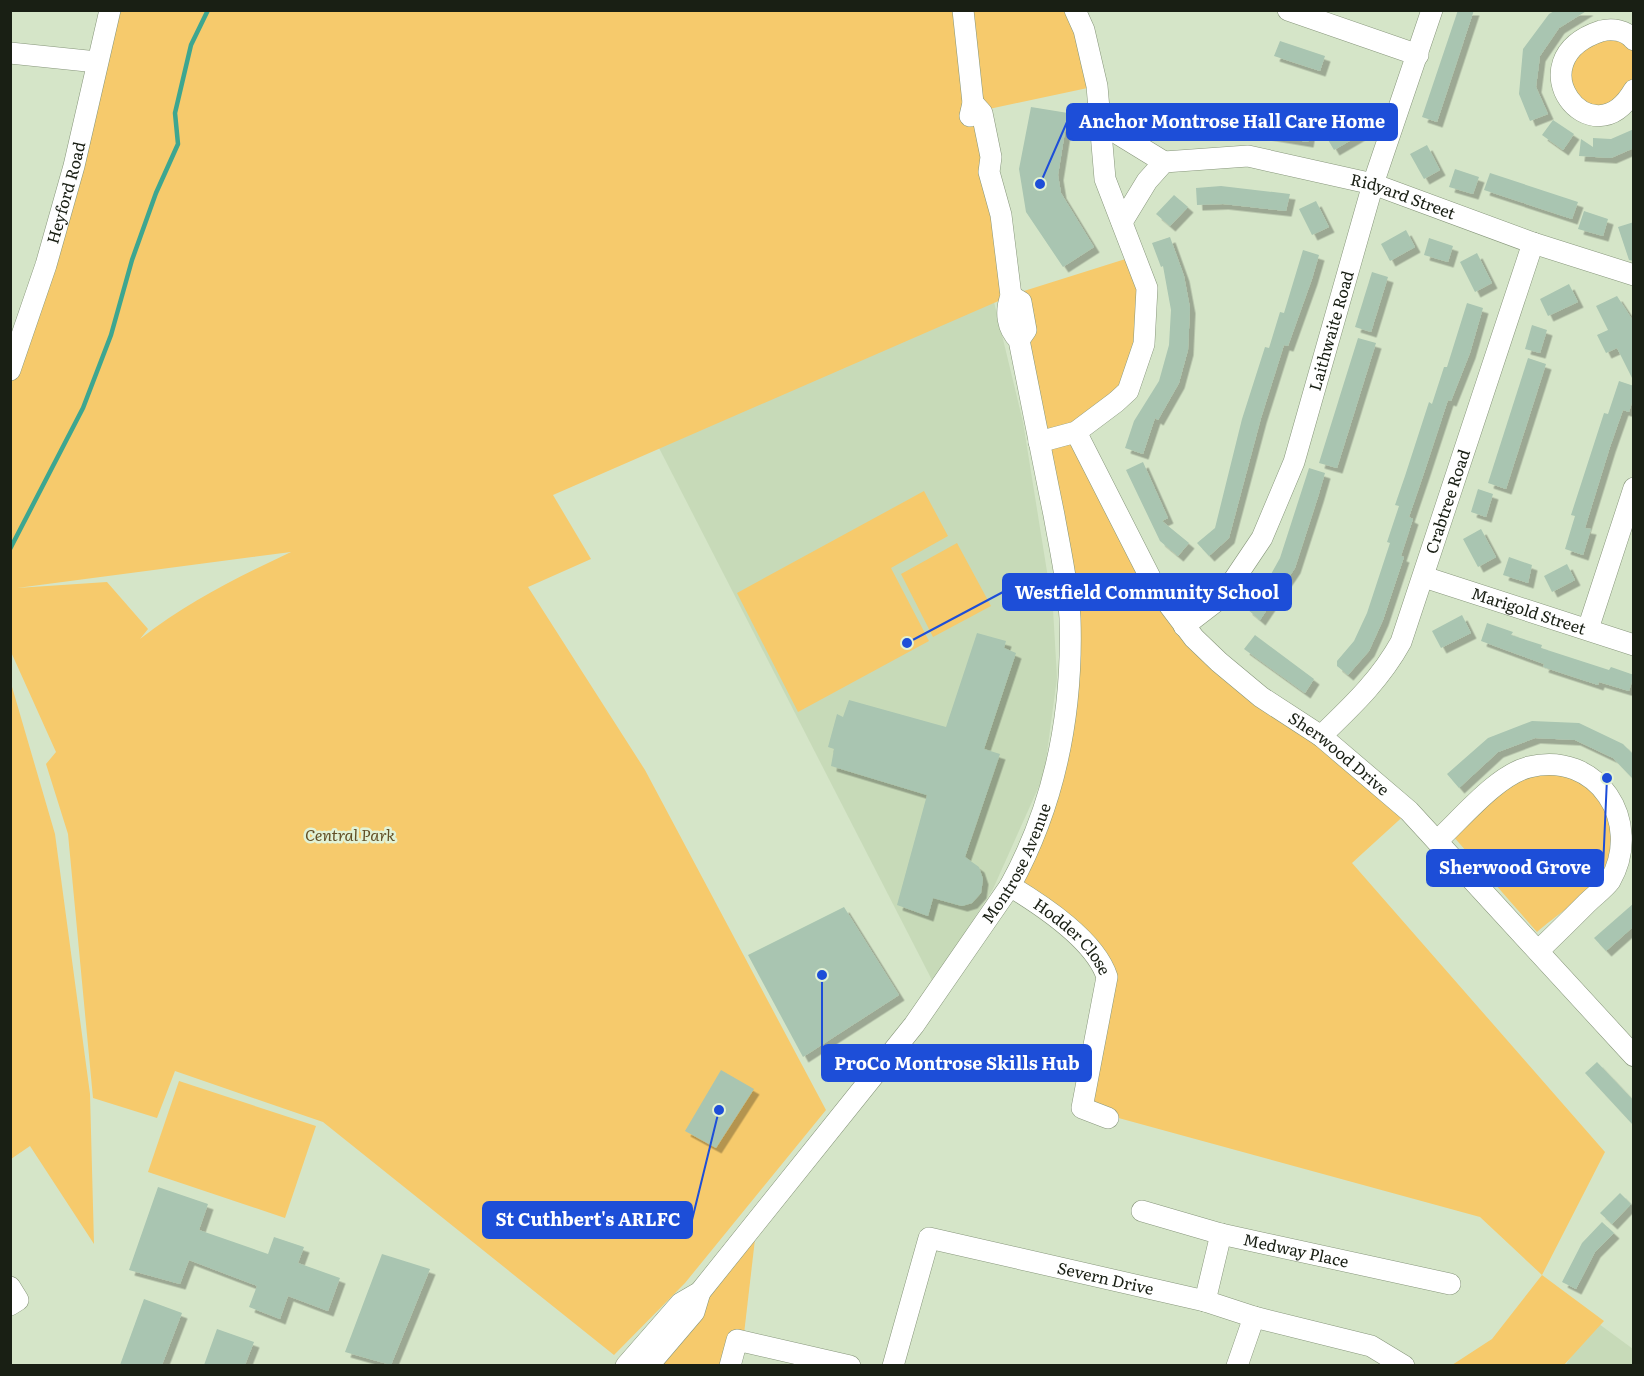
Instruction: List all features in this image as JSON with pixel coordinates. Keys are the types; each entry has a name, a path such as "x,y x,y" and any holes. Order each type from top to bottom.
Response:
{"street":[{"name":"Heyford Road","path":"10,370 19,314 46,265 71,177 110,10"},
{"name":"Montrose Avenue","path":"626,1365 681,1303 699,1292 914,1025 1010,886 1031,844 1056,771 1065,721 1070,617 1064,570 1019,340 1026,330 1021,302 1011,296 1001,215 989,172 979,161 969,117 973,103 963,10"},
{"path":"1039,442 1076,432 1128,391 1144,344 1147,288 1105,179 1102,124 1084,30 1075,10"},
{"path":"1288,10 1418,55"},
{"name":"Laithwaite Road","path":"1184,626 1223,596 1262,538 1294,462 1373,184 1432,10"},
{"path":"1632,34 1615,29 1604,30 1584,40 1564,62 1560,76 1562,90 1569,103 1580,111 1593,115 1618,109 1634,90"},
{"path":"10,53 97,62"},
{"path":"1102,124 1164,162 1147,181 1122,222"},
{"name":"Ridyard Street","path":"1164,162 1248,156 1373,184 1533,243 1634,275"},
{"name":"Crabtree Road","path":"1321,736 1367,692 1386,669 1401,642 1533,243"},
{"name":"Sherwood Drive","path":"1076,432 1154,585 1184,626 1219,662 1253,690 1321,736 1382,786 1437,841 1634,1056"},
{"path":"1588,629 1634,488"},
{"name":"Marigold Street","path":"1424,577 1634,645"},
{"path":"1437,841 1501,782 1527,767 1551,763 1578,770 1603,784 1618,808 1623,830 1621,858 1610,881 1539,951"},
{"name":"Hodder Close","path":"1010,886 1067,926 1101,960 1107,977 1082,1108 1108,1118"},
{"name":"Medway Place","path":"1142,1211 1221,1234 1450,1284"},
{"path":"1205,1301 1221,1234"},
{"name":"Severn Drive","path":"893,1365 929,1238 1205,1301 1254,1317 1371,1346 1404,1365"},
{"path":"10,1287 18,1300 10,1305"},
{"name":"Montrose Avenue","path":"648,1365 694,1312 699,1292"},
{"path":"1238,1365 1254,1317"},
{"path":"730,1365 737,1340 850,1365"}],"shaded area":[{"path":"994,302 1023,422 1053,609 1057,678 1044,775 993,889 933,982 659,448"},
{"path":"1599,1324 1633,1349 1633,1365 1565,1366 1583,1338"}],"green space":[{"name":"Central Park","path":"107,11 1071,11 1097,86 975,112 1011,295 1135,256 1145,326 1116,402 1076,432 1123,528 1219,662 1409,811 1352,863 1605,1152 1542,1275 1480,1217 1082,1108 1105,971 1010,886 1056,771 1070,617 1010,296 553,495 591,559 528,587 645,770 826,1110 685,1283 614,1355 323,1122 175,1071 157,1118 93,1098 68,834 46,764 56,752 11,652 10,370","holes":["291,552 195,602 140,639 148,629 107,582 17,588"]},
{"path":"1584,40 1633,40 1633,90 1628,100 1580,111 1564,62"},
{"path":"924,491 948,536 891,568 929,641 798,712 737,593"},
{"path":"957,543 991,606 933,637 901,574"},
{"path":"10,680 55,834 90,1094 94,1244 30,1146 11,1159"},
{"path":"1556,773 1590,787 1599,796 1609,819 1611,845 1604,869 1597,880 1577,900 1537,932 1453,836 1510,785 1528,776"},
{"path":"179,1081 316,1126 285,1218 148,1172"},
{"path":"757,1222 744,1334 735,1365 650,1366"},
{"path":"1542,1275 1604,1321 1564,1365 1452,1365 1492,1339"}],"building":[{"path":"1458,10 1474,10 1437,122 1422,117"},
{"path":"1556,10 1588,10 1559,28 1540,56 1536,87 1548,114 1530,121 1519,94 1523,49 1549,14"},
{"path":"1280,41 1325,56 1320,71 1274,56"},
{"path":"1031,107 1068,113 1058,175 1061,193 1094,247 1063,267 1026,212 1019,169"},
{"path":"1240,114 1311,125 1308,142 1254,133 1206,132 1206,134 1174,135 1174,115"},
{"path":"1356,115 1365,132 1334,150 1324,133"},
{"path":"1553,120 1574,134 1563,150 1542,135"},
{"path":"1634,129 1634,148 1611,158 1579,156 1581,139 1593,147 1593,138 1611,139"},
{"path":"1427,145 1440,170 1424,179 1410,154"},
{"path":"1455,169 1479,177 1473,194 1449,187"},
{"path":"1490,173 1578,202 1572,219 1484,190"},
{"path":"1221,186 1290,194 1286,211 1223,204 1197,205 1196,188"},
{"path":"1174,195 1188,207 1170,226 1156,214"},
{"path":"1316,201 1329,227 1312,235 1299,209"},
{"path":"1584,211 1608,219 1603,236 1578,229"},
{"path":"1634,222 1634,261 1629,260 1618,227"},
{"path":"1406,230 1415,247 1390,261 1381,244"},
{"path":"1170,237 1184,276 1190,308 1188,350 1179,383 1158,420 1155,418 1143,454 1125,448 1134,421 1159,381 1169,345 1171,310 1163,266 1161,267 1152,243"},
{"path":"1429,238 1453,246 1448,262 1424,255"},
{"path":"1303,250 1319,255 1312,279 1288,346 1284,345 1261,418 1229,538 1209,556 1197,543 1215,528 1242,419 1265,347 1269,348 1280,312 1284,313"},
{"path":"1477,253 1492,283 1475,292 1460,262"},
{"path":"1372,272 1388,277 1371,332 1355,327"},
{"path":"1569,284 1578,302 1548,316 1540,299"},
{"path":"1617,296 1634,322 1634,382 1617,348 1606,353 1597,335 1608,330 1596,306"},
{"path":"1467,303 1483,308 1470,353 1451,401 1448,400 1409,517 1413,519 1401,556 1404,557 1383,620 1369,651 1348,675 1337,666 1337,661 1354,641 1367,613 1390,543 1387,542 1399,506 1395,505 1429,402 1432,404 1444,367 1447,367"},
{"path":"1532,325 1547,330 1540,353 1525,349"},
{"path":"1358,338 1376,343 1337,468 1319,463"},
{"path":"1528,358 1546,364 1506,489 1488,483"},
{"path":"1619,381 1634,386 1634,396 1629,412 1623,410 1610,447 1585,528 1591,529 1583,555 1565,549 1575,516 1571,515 1604,413 1608,414"},
{"path":"1143,462 1168,518 1162,521 1189,543 1178,556 1160,541 1126,470"},
{"path":"1309,468 1325,473 1318,497 1295,568 1260,620 1247,609 1261,592 1280,558"},
{"path":"1478,489 1493,494 1486,517 1471,512"},
{"path":"1481,529 1496,557 1478,567 1463,539"},
{"path":"1509,557 1532,565 1528,583 1503,575"},
{"path":"1567,564 1575,580 1552,592 1544,576"},
{"path":"1462,615 1471,633 1441,648 1432,631"},
{"path":"1487,623 1513,632 1511,635 1542,645 1541,648 1609,670 1611,667 1634,675 1629,691 1599,682 1598,685 1543,667 1544,664 1481,641"},
{"path":"977,633 1006,641 1004,648 1016,653 984,749 1000,754 965,857 979,867 983,879 981,893 972,903 962,906 933,898 928,916 897,905 927,795 831,766 834,749 828,747 837,714 843,717 849,700 946,727"},
{"path":"1255,635 1314,679 1305,693 1244,649"},
{"path":"1532,721 1579,723 1623,744 1634,755 1634,780 1613,758 1575,740 1535,738 1498,752 1459,788 1447,774 1488,738"},
{"path":"1634,903 1634,926 1606,951 1594,938"},
{"path":"844,907 899,995 803,1057 748,955"},
{"path":"1597,1062 1634,1101 1634,1126 1585,1073"},
{"path":"721,1070 754,1089 716,1148 685,1131"},
{"path":"158,1187 208,1204 199,1230 268,1254 274,1237 304,1247 298,1263 340,1278 328,1311 288,1296 280,1319 249,1307 257,1286 189,1260 180,1284 129,1270"},
{"path":"1620,1193 1631,1204 1612,1224 1600,1213"},
{"path":"1602,1222 1614,1233 1595,1252 1576,1289 1562,1282 1582,1243"},
{"path":"382,1254 430,1269 391,1365 345,1352"},
{"path":"144,1299 182,1313 162,1365 120,1365"},
{"path":"217,1329 254,1342 245,1365 204,1365"}],"waterway":[{"path":"10,549 83,408 111,335 132,260 156,193 178,144 175,113 191,45 208,10"}],"place":[{"name":"Anchor Montrose Hall Care Home","path":"1040,184"},
{"name":"Westfield Community School","path":"907,643"},
{"name":"Sherwood Grove","path":"1607,778"},
{"name":"ProCo Montrose Skills Hub","path":"822,975"},
{"name":"St Cuthbert's ARLFC","path":"719,1110"}]}
